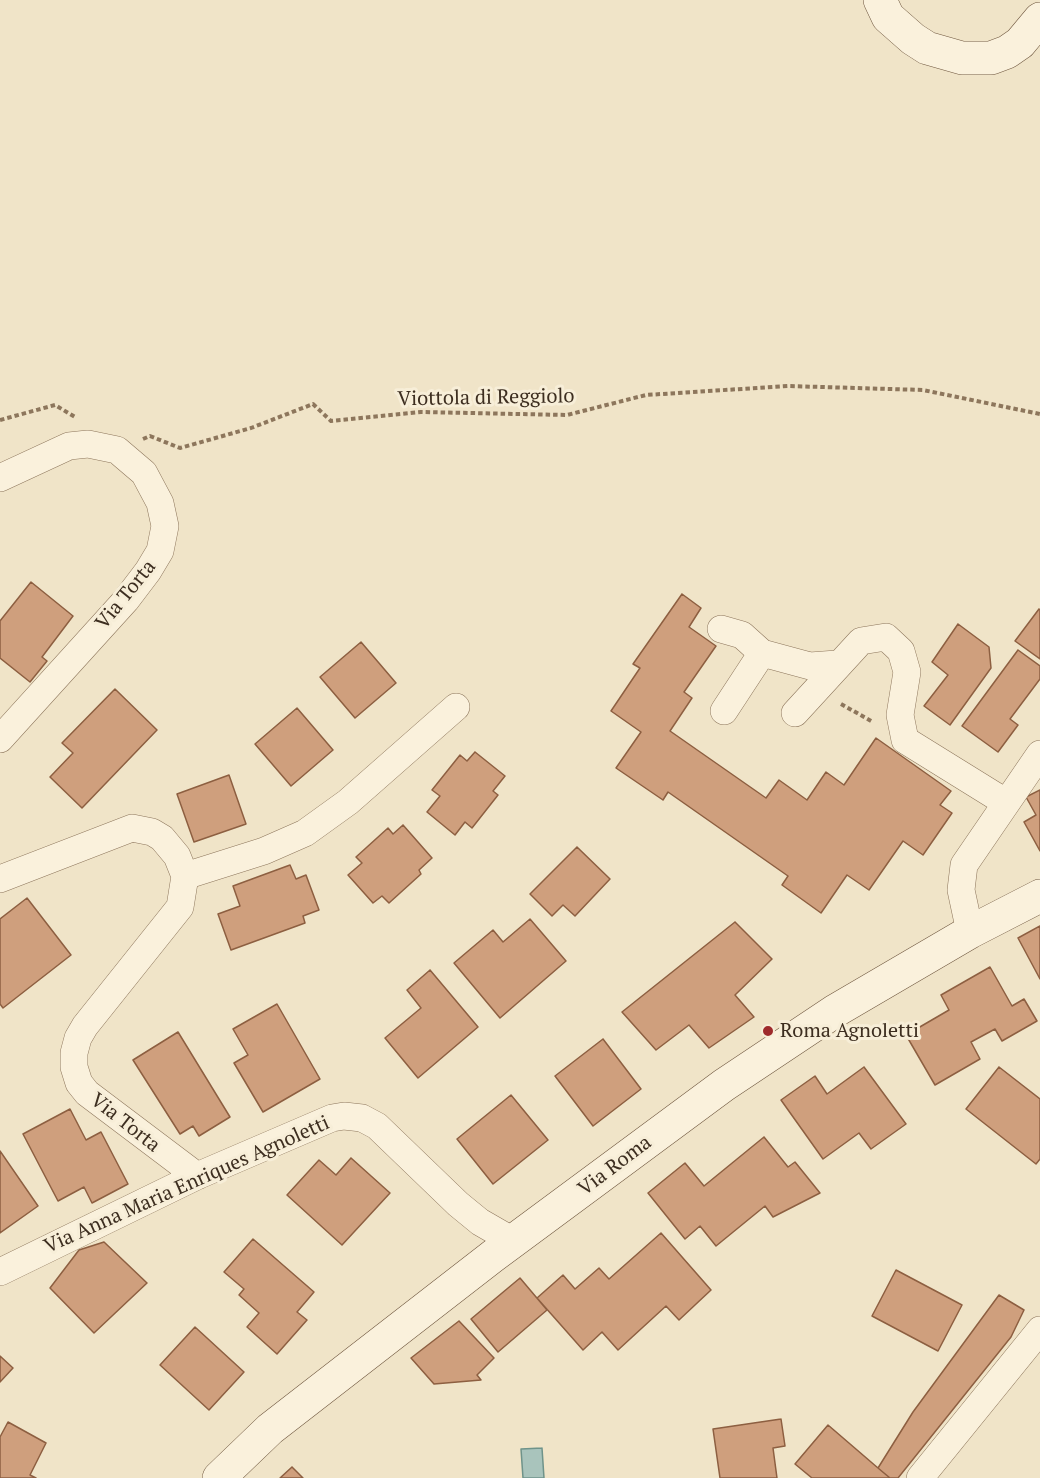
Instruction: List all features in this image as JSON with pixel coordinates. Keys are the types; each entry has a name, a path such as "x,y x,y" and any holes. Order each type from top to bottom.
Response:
{"main road":[{"path":"880,0 888,17 913,39 934,51 962,58 991,58 1007,52 1020,44 1040,19"},
{"name":"Via Roma","path":"219,1478 270,1429 513,1241 779,1047 970,932 1040,896"}],"street":[{"name":"Via Torta","path":"0,478 69,446 88,444 117,450 144,473 160,503 165,526 160,551 126,600 0,739"},
{"path":"721,628 742,635 762,653 810,666 837,664"},
{"path":"795,713 837,664 861,641 886,637 901,651 907,672 900,715 905,740 1005,802"},
{"path":"724,711 762,653"},
{"path":"0,879 132,828 152,832 162,838 177,856 185,876 264,850 304,832 348,802 456,707"},
{"path":"970,932 961,890 964,865 1040,753"},
{"name":"Via Torta","path":"185,876 183,899 171,920 78,1038 74,1067 79,1083 87,1094 197,1176"},
{"name":"Via Anna Maria Enriques Agnoletti","path":"0,1272 197,1176 332,1118 362,1118 377,1126 480,1222 513,1241"},
{"path":"920,1478 1040,1330"}],"path":[{"name":"Viottola di Reggiolo","path":"117,450 150,436 180,448 251,428 313,404 331,421 420,412 567,415 646,395 788,386 865,386 923,390 1040,414"},
{"path":"0,420 55,405 81,422"}],"water":[{"path":"542,1448 544,1478 523,1478 521,1449"}],"building":[{"path":"31,582 73,616 42,657 47,661 30,682 0,658 0,621"},
{"path":"682,594 701,608 689,627 716,646 684,692 692,698 670,731 766,798 779,780 807,800 826,772 844,785 876,738 951,791 940,805 952,813 923,855 903,841 869,890 847,875 821,913 782,885 788,876 668,792 663,800 616,768 641,732 611,711 640,668 633,664"},
{"path":"1040,610 1040,659 1015,641"},
{"path":"958,624 989,647 991,668 950,725 924,706 948,675 932,662"},
{"path":"361,642 396,683 355,718 320,677"},
{"path":"1018,650 1040,666 1040,679 1010,719 1018,725 998,752 962,726"},
{"path":"115,689 157,730 82,808 50,777 73,753 62,743"},
{"path":"297,708 333,750 291,786 255,744"},
{"path":"475,752 505,776 493,791 498,795 472,828 465,822 455,835 427,812 440,796 432,790 460,755 467,761"},
{"path":"229,775 246,824 194,842 177,794"},
{"path":"1040,790 1040,851 1024,822 1036,815 1026,797"},
{"path":"403,825 432,858 419,870 421,874 389,903 382,896 373,903 348,875 362,863 356,857 388,828 393,834"},
{"path":"577,847 610,879 575,916 563,905 552,916 530,894"},
{"path":"290,865 296,879 306,875 319,910 303,916 305,923 231,950 218,914 240,906 233,886"},
{"path":"27,898 71,955 3,1008 0,1004 0,919"},
{"path":"530,919 566,961 500,1018 454,963 493,930 503,942"},
{"path":"735,922 772,959 735,995 754,1017 709,1048 689,1025 656,1050 622,1012"},
{"path":"1040,926 1040,979 1018,938"},
{"path":"990,967 1012,1006 1024,999 1037,1021 1002,1041 995,1029 971,1042 980,1059 935,1085 906,1035 949,1010 941,995"},
{"path":"430,970 478,1027 418,1078 385,1038 421,1008 407,990"},
{"path":"277,1004 320,1079 263,1112 234,1063 248,1055 233,1029"},
{"path":"178,1032 230,1117 199,1136 193,1126 180,1134 133,1060"},
{"path":"603,1039 641,1089 593,1126 555,1076"},
{"path":"864,1067 906,1124 871,1149 859,1133 823,1159 781,1100 815,1076 827,1094"},
{"path":"999,1067 1040,1099 1040,1159 1036,1164 966,1109"},
{"path":"511,1095 548,1140 493,1184 457,1139"},
{"path":"70,1109 86,1140 101,1132 128,1184 92,1203 84,1187 58,1201 23,1134"},
{"path":"764,1137 788,1167 795,1162 820,1193 773,1217 765,1206 716,1246 700,1226 685,1239 648,1193 685,1163 704,1186"},
{"path":"0,1151 38,1206 0,1233"},
{"path":"351,1158 390,1193 342,1245 287,1195 319,1160 336,1175"},
{"path":"661,1233 711,1290 679,1320 666,1306 618,1350 602,1332 583,1350 537,1298 563,1275 575,1289 599,1268 609,1279"},
{"path":"253,1239 314,1292 297,1312 307,1320 277,1354 247,1327 259,1313 239,1295 244,1289 224,1272"},
{"path":"104,1242 147,1283 94,1333 50,1288 79,1250"},
{"path":"896,1270 962,1305 938,1351 872,1316"},
{"path":"520,1278 547,1310 498,1352 471,1319"},
{"path":"999,1295 1024,1310 1011,1337 898,1478 890,1478 878,1468 913,1412"},
{"path":"459,1321 494,1358 477,1375 481,1380 434,1384 411,1358"},
{"path":"195,1327 244,1372 209,1410 160,1365"},
{"path":"0,1356 13,1368 0,1382"},
{"path":"781,1419 785,1446 773,1448 777,1478 720,1478 713,1429"},
{"path":"8,1422 46,1443 30,1475 36,1478 0,1478 0,1437"},
{"path":"828,1425 890,1478 812,1478 795,1464"},
{"path":"292,1467 303,1478 280,1478"}],"place":[{"name":"Roma Agnoletti","path":"768,1031"}]}
